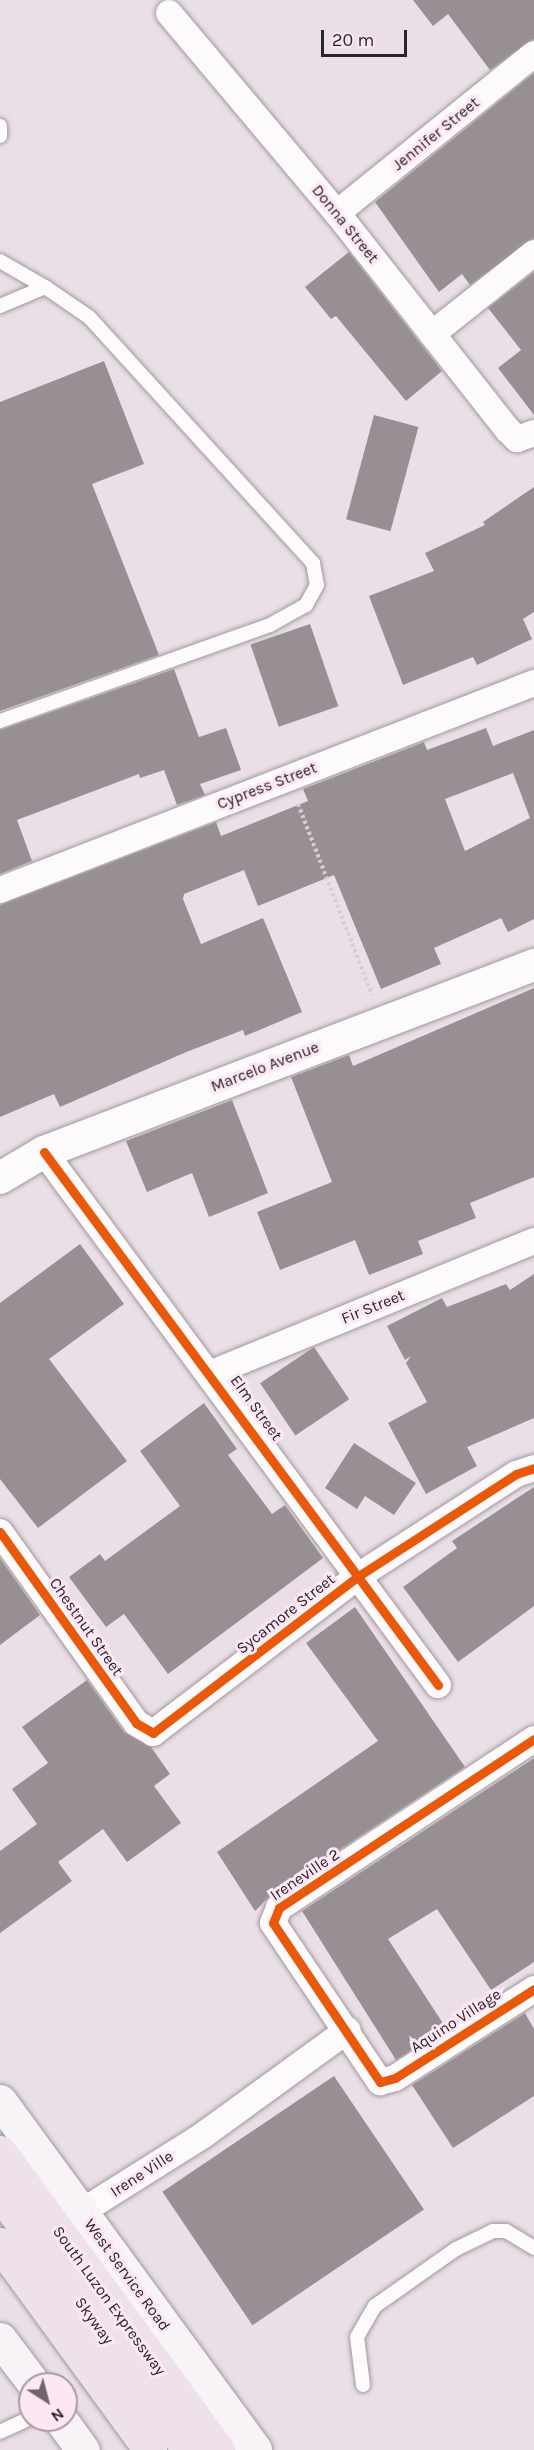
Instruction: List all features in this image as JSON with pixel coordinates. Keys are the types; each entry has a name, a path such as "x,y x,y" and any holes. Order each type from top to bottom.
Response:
{"highway":[{"name":"South Luzon Expressway","path":"0,2152 218,2450"},
{"name":"Skyway","path":"0,2193 189,2450"},
{"name":"Skyway","path":"0,2244 150,2450"},
{"path":"0,2279 125,2450"}],"main road":[{"name":"West Service Road","path":"0,2101 255,2450"},
{"path":"0,2339 25,2372"},
{"path":"70,2432 83,2450"}],"street":[{"name":"Donna Street","path":"169,13 337,213 432,334 526,436"},
{"name":"Jennifer Street","path":"337,213 534,54"},
{"path":"432,334 534,253"},
{"name":"Cypress Street","path":"0,890 534,684"},
{"name":"Marcelo Avenue","path":"0,1178 44,1152 382,1021 534,965"},
{"name":"Elm Street","path":"44,1152 212,1373 438,1685"},
{"name":"Fir Street","path":"212,1373 534,1241"},
{"name":"Sycamore Street","path":"153,1734 360,1575 516,1474 534,1468"},
{"name":"Chestnut Street","path":"0,1532 136,1723 153,1734"},
{"name":"Ireneville 2","path":"395,2078 387,2082 374,2078 348,2030 276,1930 273,1914 534,1739"},
{"name":"Aquino Village","path":"395,2078 534,1989"},
{"name":"Irene Ville","path":"81,2212 202,2136 348,2030"}],"lane":[{"path":"0,126 0,136"},
{"path":"0,261 45,287 89,317 314,562 317,585 306,605 270,625 0,721"},
{"path":"0,306 45,287"},
{"path":"363,2385 357,2337 375,2306 456,2249 493,2231 506,2230 534,2248"},
{"path":"0,2432 18,2424"}],"path":[{"path":"288,778 382,1021"}],"building":[{"path":"413,0 534,0 534,39 490,70 448,14 433,26"},
{"path":"534,73 534,238 470,285 462,274 439,292 375,202"},
{"path":"349,252 442,371 406,401 336,316 331,319 305,287"},
{"path":"534,272 534,415 498,368 521,350 488,308"},
{"path":"104,361 144,464 92,484 159,655 0,711 0,402"},
{"path":"374,415 418,427 390,531 346,519"},
{"path":"534,487 534,612 523,619 532,639 477,665 473,657 403,685 369,596 434,571 425,553 485,525 483,522"},
{"path":"310,624 338,706 279,727 250,645"},
{"path":"174,669 199,737 226,728 241,770 200,784 205,795 177,805 164,770 140,778 139,774 17,820 32,861 0,874 0,730"},
{"path":"486,728 493,746 534,730 534,919 508,932 501,918 434,948 441,964 381,989 334,875 258,906 244,870 184,894 183,899 201,944 263,918 302,1012 245,1036 243,1030 184,1053 60,1107 54,1094 0,1117 0,905 216,822 221,836 308,801 303,789 424,742 427,750","holes":["513,773 530,818 465,851 445,799"]},
{"path":"534,988 534,1177 470,1203 476,1218 418,1241 423,1254 369,1275 355,1240 280,1270 257,1212 332,1182 291,1077 349,1055 353,1066"},
{"path":"232,1100 268,1193 209,1217 192,1173 147,1192 126,1141"},
{"path":"80,1244 124,1304 49,1359 127,1461 38,1528 0,1479 0,1303"},
{"path":"534,1274 534,1418 467,1447 477,1466 426,1494 388,1423 427,1402 406,1363 411,1356 405,1360 387,1326 442,1298 447,1307 506,1284 510,1290"},
{"path":"314,1347 349,1399 295,1436 260,1383"},
{"path":"204,1403 237,1449 228,1455 272,1514 285,1505 323,1558 168,1674 124,1614 106,1627 69,1577 100,1554 105,1561 180,1506 140,1451"},
{"path":"354,1443 416,1483 394,1515 365,1496 357,1509 325,1488"},
{"path":"534,1487 534,1606 458,1662 403,1587 457,1548 452,1541"},
{"path":"0,1558 40,1615 0,1645"},
{"path":"355,1607 465,1767 271,1895 255,1911 217,1852 378,1741 306,1643"},
{"path":"87,1680 124,1732 151,1747 170,1774 154,1786 181,1823 127,1862 103,1829 58,1862 72,1881 0,1933 0,1851 37,1824 12,1789 48,1763 22,1727"},
{"path":"534,1758 534,1962 491,1990 437,1909 388,1939 446,2028 396,2060 302,1911"},
{"path":"525,2013 534,2029 534,2096 453,2148 412,2085"},
{"path":"334,2076 424,2209 252,2325 162,2192"}],"cycle path":[{"path":"44,1152 438,1685"},
{"path":"0,1532 136,1723 153,1733 360,1575 516,1474 534,1468"},
{"path":"534,1739 279,1908 273,1923 380,2082 395,2078 534,1989"}]}
